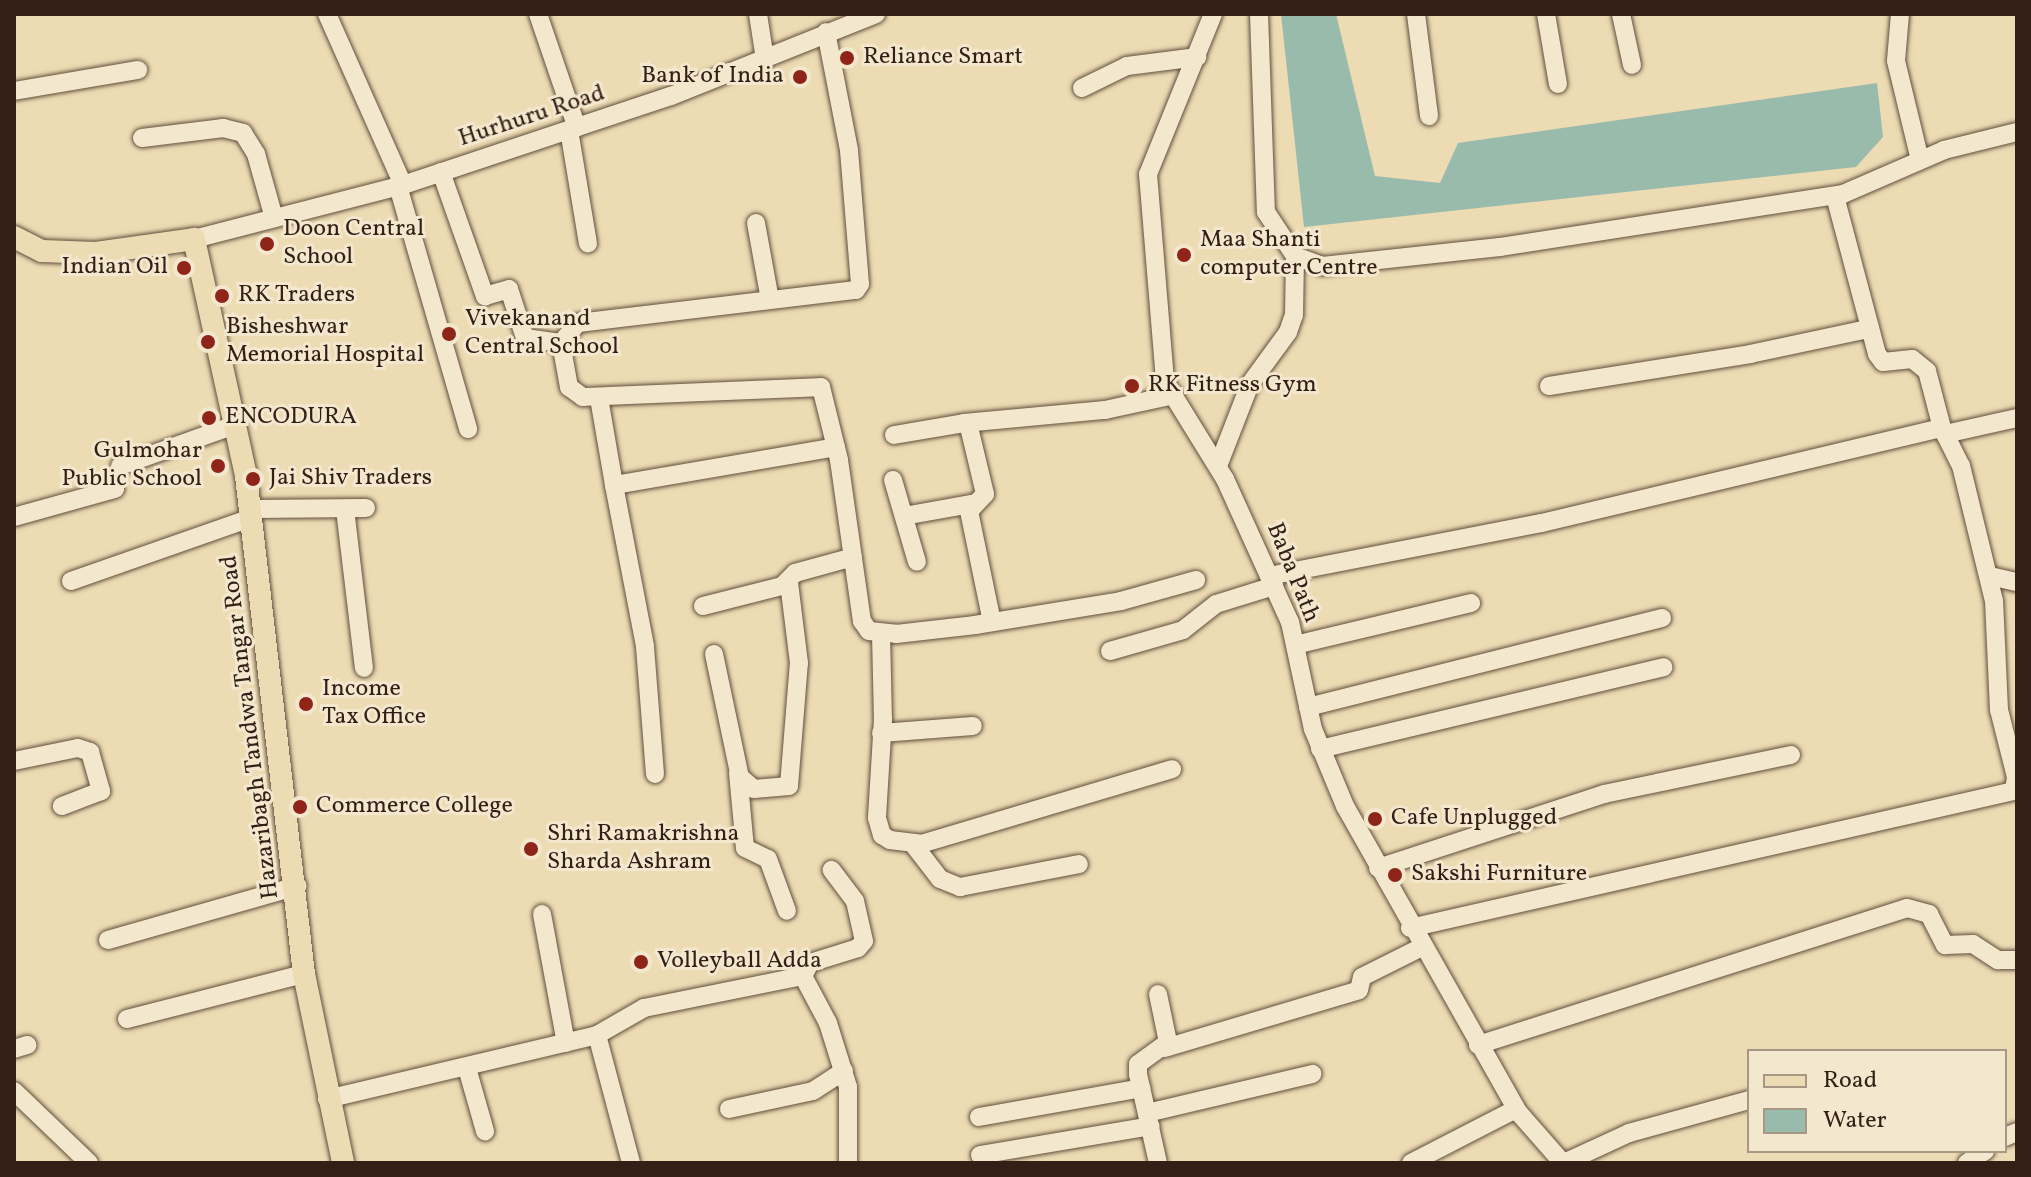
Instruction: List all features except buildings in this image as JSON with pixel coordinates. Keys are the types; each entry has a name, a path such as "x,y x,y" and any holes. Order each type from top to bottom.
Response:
{"main road":[{"path":"14,237 42,251 96,253 194,239"},
{"name":"Hazaribagh Tandwa Tangar Road","path":"194,239 237,424 297,886 304,974 327,1099 343,1163"}],"street":[{"path":"327,14 400,186 468,429"},
{"path":"538,14 573,129 588,243"},
{"path":"758,14 765,60"},
{"name":"Hurhuru Road","path":"194,239 400,186 573,129 765,60 826,32 876,14"},
{"name":"Baba Path","path":"1213,14 1197,57 1153,150 1148,174 1161,369 1218,466 1271,581 1295,645 1320,749 1378,868 1516,1109 1564,1163"},
{"path":"1218,466 1250,384 1288,332 1294,315 1295,256 1266,212 1259,14"},
{"path":"1416,14 1429,116"},
{"path":"1546,14 1558,84"},
{"path":"1621,14 1632,65"},
{"path":"1900,14 1896,61 1920,160"},
{"path":"561,343 578,323 856,290 860,284 849,150 826,32"},
{"path":"1082,88 1127,66 1197,57"},
{"path":"14,91 138,70"},
{"path":"142,138 223,128 243,133 256,154 274,218"},
{"path":"1295,256 1322,266 1500,247 1835,196 1863,189 1920,160 2017,132"},
{"path":"441,172 485,296 509,289 525,338 561,343"},
{"path":"1410,928 2004,796 2016,789 1999,710 1990,576 1961,466 1944,431 1927,371 1912,359 1883,362 1868,329 1835,196"},
{"path":"756,223 770,300"},
{"path":"1549,386 1750,354 1868,329"},
{"path":"561,343 572,392 599,398 817,386 823,389 836,447 863,626 881,633 992,622 1121,601 1196,580"},
{"path":"894,435 968,423 1113,409 1174,395"},
{"path":"599,398 645,646 655,774"},
{"path":"1110,651 1183,630 1216,604 1271,581 1944,431 2017,418"},
{"path":"968,423 985,494 969,515 992,622"},
{"path":"120,466 237,424"},
{"path":"614,485 836,447"},
{"path":"893,480 917,562"},
{"path":"14,517 115,489"},
{"path":"904,516 976,503"},
{"path":"71,581 251,514 366,508"},
{"path":"345,509 364,668"},
{"path":"738,770 754,789 784,787 792,781 799,663 789,583 795,573 853,557"},
{"path":"1990,576 2017,582"},
{"path":"703,606 789,583"},
{"path":"1295,645 1471,603"},
{"path":"1308,707 1662,618"},
{"path":"881,633 878,828 890,840 913,844 1172,769"},
{"path":"714,654 738,770 745,848 768,859 787,911"},
{"path":"1320,749 1663,667"},
{"path":"881,733 973,726"},
{"path":"14,761 78,748 90,752 101,791 62,806"},
{"path":"1378,868 1604,794 1791,755"},
{"path":"913,844 940,879 960,887 1079,864"},
{"path":"803,976 810,963 858,948 864,941 855,901 832,870"},
{"path":"108,940 297,886"},
{"path":"1478,1045 1907,908 1929,914 1945,945 1973,944 1998,960 2017,960"},
{"path":"542,914 566,1043"},
{"path":"1158,1163 1138,1064 1165,1048 1359,990 1362,977 1422,947"},
{"path":"127,1019 304,974"},
{"path":"327,1099 597,1035 644,1008 803,976"},
{"path":"803,976 813,988 844,1071 849,1095 848,1163"},
{"path":"1158,994 1165,1048"},
{"path":"597,1035 631,1163"},
{"path":"467,1068 485,1131"},
{"path":"729,1109 813,1091 844,1071"},
{"path":"980,1155 1149,1120 1312,1074"},
{"path":"979,1117 1141,1088"},
{"path":"14,1091 89,1163"},
{"path":"1564,1163 1629,1133 1747,1101"},
{"path":"1411,1163 1516,1109"}],"water":[{"path":"1281,14 1336,14 1375,176 1440,183 1458,143 1877,83 1883,137 1856,167 1304,227"}],"place":[{"name":"Reliance Smart","path":"847,58"},
{"name":"Bank of India","path":"800,77"},
{"name":"Doon Central School","path":"267,244"},
{"name":"Maa Shanti computer Centre","path":"1184,255"},
{"name":"Indian Oil","path":"184,268"},
{"name":"RK Traders","path":"222,296"},
{"name":"Vivekanand Central School","path":"449,334"},
{"name":"Bisheshwar Memorial Hospital","path":"208,342"},
{"name":"RK Fitness Gym","path":"1132,386"},
{"name":"ENCODURA","path":"209,418"},
{"name":"Gulmohar Public School","path":"218,466"},
{"name":"Jai Shiv Traders","path":"253,479"},
{"name":"Income Tax Office","path":"306,704"},
{"name":"Commerce College","path":"300,807"},
{"name":"Cafe Unplugged","path":"1375,819"},
{"name":"Shri Ramakrishna Sharda Ashram","path":"531,849"},
{"name":"Sakshi Furniture","path":"1395,875"},
{"name":"Volleyball Adda","path":"641,962"}]}
